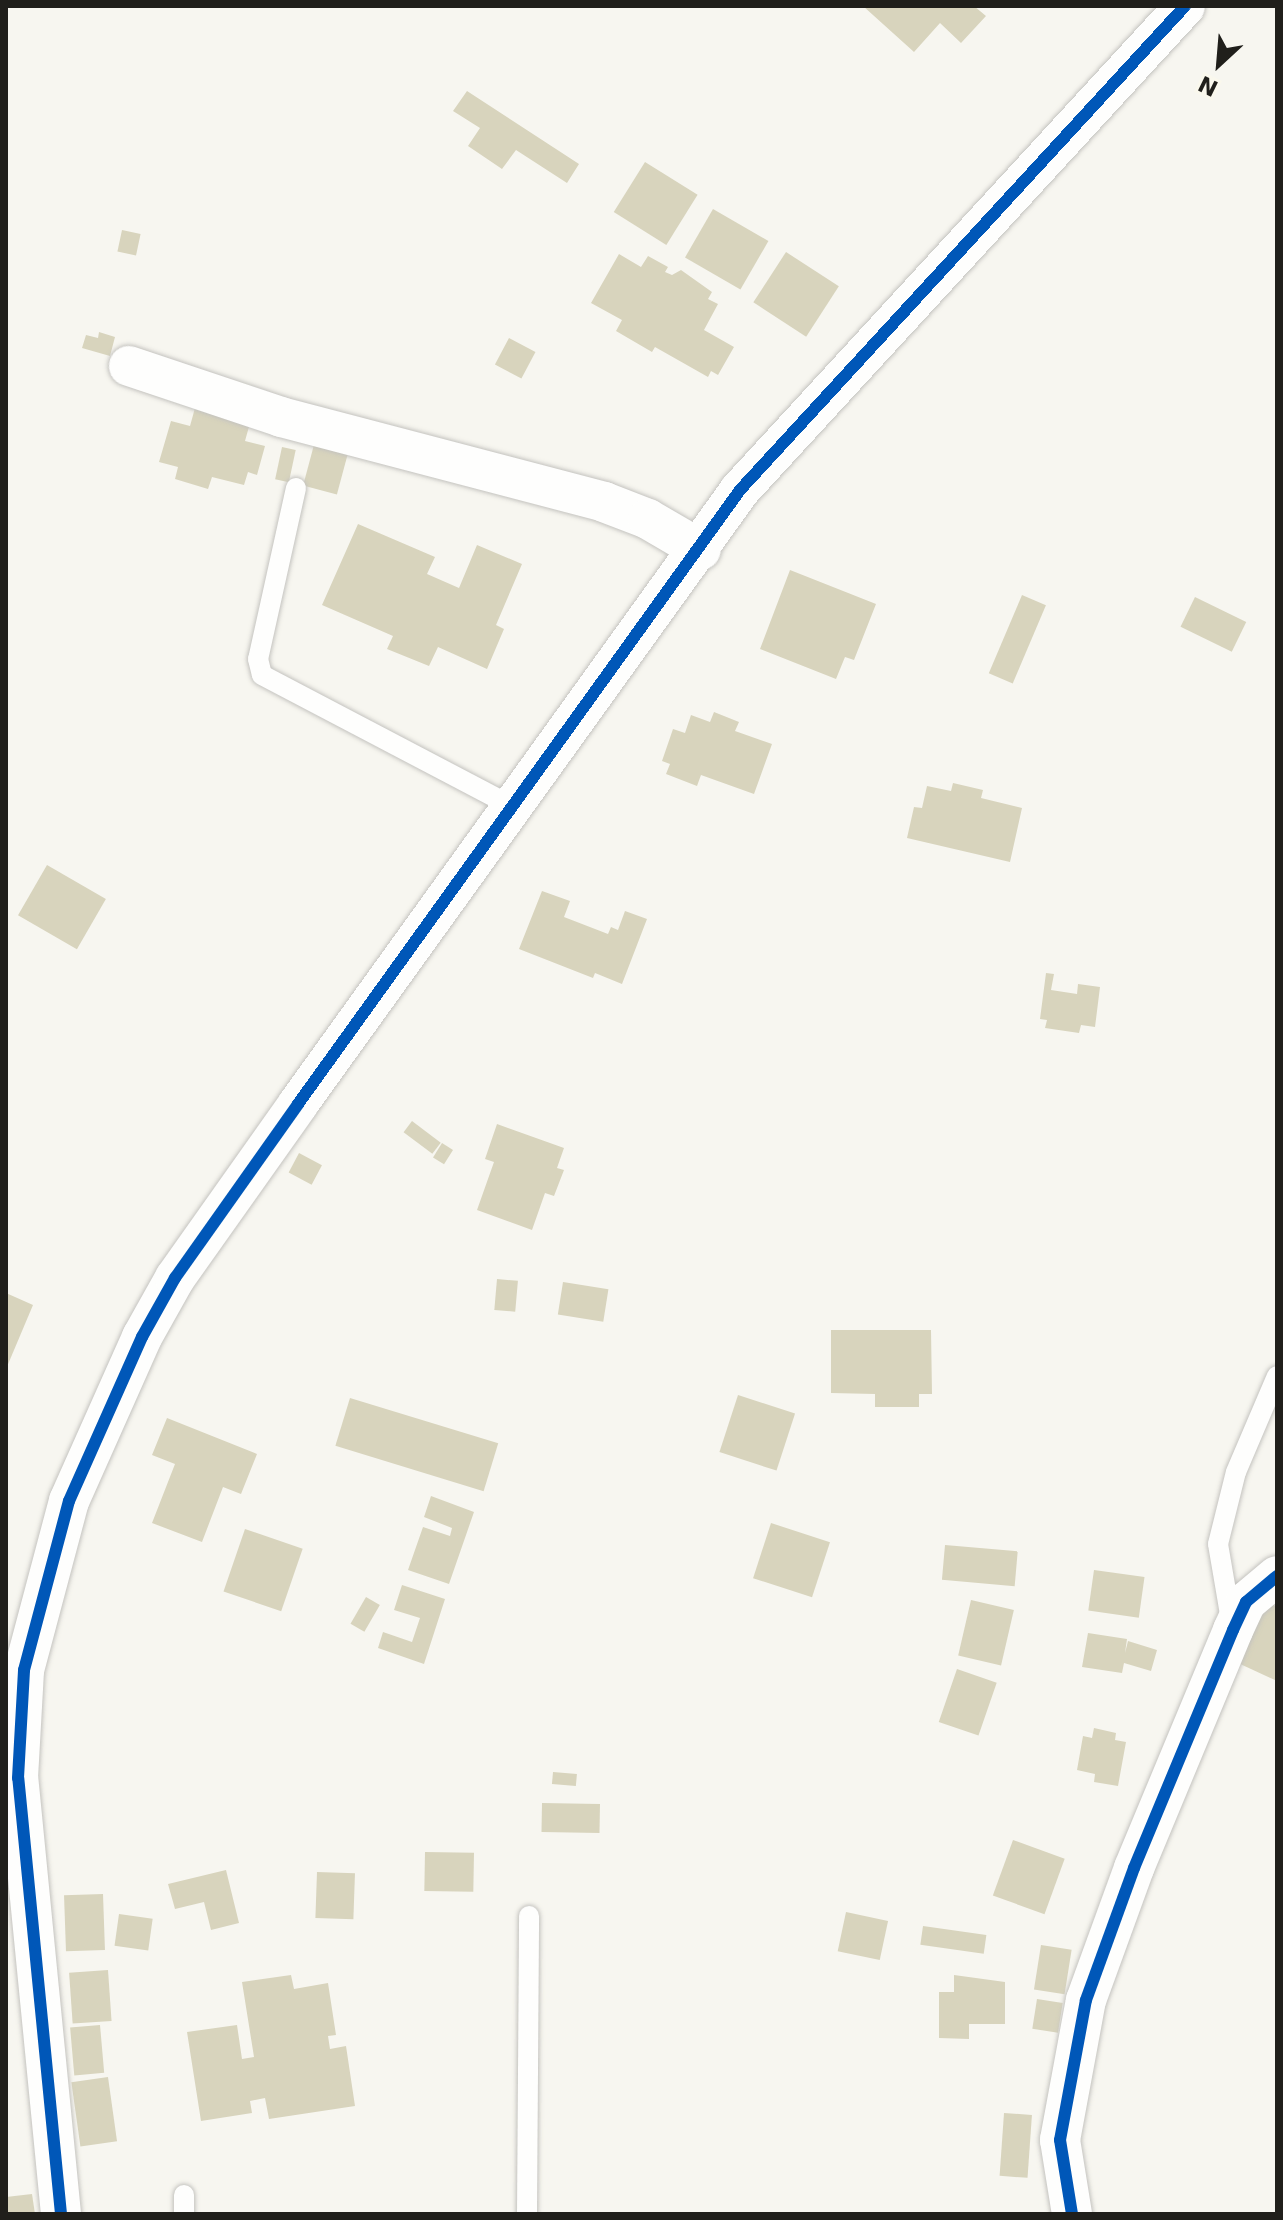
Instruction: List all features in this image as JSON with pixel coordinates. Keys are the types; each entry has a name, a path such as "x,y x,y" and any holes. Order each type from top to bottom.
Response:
{"street":[{"path":"61,2214 18,1778 24,1670 69,1501 105,1413 175,1278 777,445 1185,6"},
{"path":"129,366 281,417 604,502 648,519 701,550"},
{"path":"1072,2214 1060,2140 1065,2095 1086,2000 1134,1868 1233,1630 1246,1602 1277,1576"}],"lane":[{"path":"296,488 258,659 262,675 513,807"},
{"path":"1233,1630 1218,1544 1236,1472 1277,1376"},
{"path":"527,2214 529,1916"}],"building":[{"path":"863,6 974,6 986,16 961,43 940,23 914,52"},
{"path":"467,91 579,164 567,183 516,150 502,169 468,146 480,128 453,111"},
{"path":"645,162 698,195 666,245 614,212"},
{"path":"713,209 768,241 740,289 685,257"},
{"path":"122,230 141,234 136,255 117,252"},
{"path":"786,252 839,286 806,337 753,302"},
{"path":"619,254 641,267 648,256 668,267 665,272 672,275 681,270 712,292 708,299 718,304 704,330 734,347 718,375 711,371 708,377 655,347 652,352 616,331 622,320 591,303"},
{"path":"99,332 115,337 110,356 82,348 86,335 98,338"},
{"path":"509,338 535,352 521,379 495,364"},
{"path":"195,408 250,423 245,441 265,446 257,475 248,472 244,485 212,477 208,489 175,479 178,467 159,462 171,421 190,426"},
{"path":"315,441 349,450 337,494 303,485"},
{"path":"282,447 296,450 289,482 275,479"},
{"path":"358,524 435,557 427,574 459,588 477,545 522,564 496,625 504,629 487,669 438,647 429,666 387,649 393,636 322,605"},
{"path":"790,570 876,604 854,660 845,657 836,679 760,649"},
{"path":"1022,595 1046,605 1013,683 989,673"},
{"path":"1195,597 1246,622 1232,652 1181,627"},
{"path":"714,712 739,722 735,731 772,744 754,794 701,775 697,786 666,774 670,764 662,761 673,729 685,733 691,715 710,722"},
{"path":"953,783 983,790 981,798 1022,808 1010,862 907,838 914,807 922,808 927,786 951,791"},
{"path":"47,865 106,899 77,949 18,915"},
{"path":"542,891 570,901 564,917 608,934 611,927 618,930 625,911 647,919 622,984 595,973 593,978 519,949"},
{"path":"1046,973 1054,974 1051,990 1077,994 1078,984 1100,987 1095,1027 1081,1025 1079,1033 1045,1028 1047,1020 1040,1019"},
{"path":"412,1121 441,1143 432,1154 404,1132"},
{"path":"497,1124 564,1148 557,1168 564,1170 554,1196 545,1193 532,1230 477,1210 494,1162 485,1159"},
{"path":"442,1143 453,1150 444,1164 433,1157"},
{"path":"299,1153 322,1165 312,1185 289,1172"},
{"path":"497,1279 518,1281 515,1312 494,1310"},
{"path":"563,1282 608,1289 603,1322 558,1315"},
{"path":"6,1293 33,1305 6,1369"},
{"path":"831,1330 931,1330 932,1394 919,1394 919,1407 875,1407 875,1394 831,1393"},
{"path":"738,1395 795,1414 777,1471 719,1452"},
{"path":"350,1398 498,1443 484,1491 335,1446"},
{"path":"167,1418 257,1454 241,1494 223,1487 202,1542 152,1523 175,1464 152,1455"},
{"path":"431,1496 474,1512 449,1584 408,1570 423,1527 450,1536 452,1528 424,1517"},
{"path":"771,1523 830,1542 812,1597 753,1578"},
{"path":"245,1529 303,1549 281,1611 224,1591"},
{"path":"945,1545 1018,1551 1015,1586 942,1580"},
{"path":"1094,1570 1145,1577 1139,1618 1088,1611"},
{"path":"402,1585 445,1599 424,1664 378,1648 383,1632 412,1642 420,1618 394,1610"},
{"path":"366,1597 380,1605 364,1632 350,1624"},
{"path":"971,1600 1014,1610 1001,1665 958,1656"},
{"path":"1266,1601 1277,1607 1277,1681 1238,1663"},
{"path":"1088,1633 1127,1639 1125,1653 1128,1641 1157,1650 1151,1671 1124,1663 1122,1673 1082,1667"},
{"path":"957,1669 997,1683 978,1736 939,1722"},
{"path":"1094,1728 1116,1733 1115,1740 1126,1742 1118,1786 1094,1782 1095,1774 1077,1770 1083,1736 1092,1738"},
{"path":"553,1772 577,1774 576,1786 552,1784"},
{"path":"542,1803 600,1804 599,1833 541,1832"},
{"path":"1013,1840 1065,1859 1045,1914 993,1895"},
{"path":"425,1852 474,1853 473,1892 424,1891"},
{"path":"226,1870 239,1923 211,1930 204,1902 175,1909 168,1884"},
{"path":"317,1872 355,1873 353,1919 315,1918"},
{"path":"103,1894 105,1950 66,1951 64,1895"},
{"path":"846,1912 888,1921 880,1960 838,1951"},
{"path":"119,1914 153,1919 148,1950 115,1946"},
{"path":"923,1926 986,1935 984,1954 920,1945"},
{"path":"1041,1945 1072,1950 1065,1994 1034,1989"},
{"path":"108,1970 112,2021 73,2024 69,1973"},
{"path":"291,1975 294,1989 328,1983 336,2035 328,2036 330,2049 346,2046 355,2106 269,2119 265,2098 250,2101 252,2113 201,2121 187,2032 237,2025 242,2059 254,2057 242,1982"},
{"path":"954,1975 1005,1982 1005,2024 969,2024 969,2039 939,2038 939,1992 954,1992"},
{"path":"1037,1999 1063,2003 1058,2033 1032,2029"},
{"path":"100,2025 104,2073 74,2075 70,2028"},
{"path":"108,2077 117,2141 80,2147 71,2082"},
{"path":"1004,2113 1032,2115 1028,2178 1000,2176"},
{"path":"32,2194 35,2214 6,2214 6,2197"}],"cycle path":[{"path":"61,2214 18,1778 24,1670 69,1501 142,1337 175,1278 740,490 1185,6"},
{"path":"1072,2214 1060,2140 1086,2000 1134,1868 1233,1630 1246,1602 1277,1576"}]}
